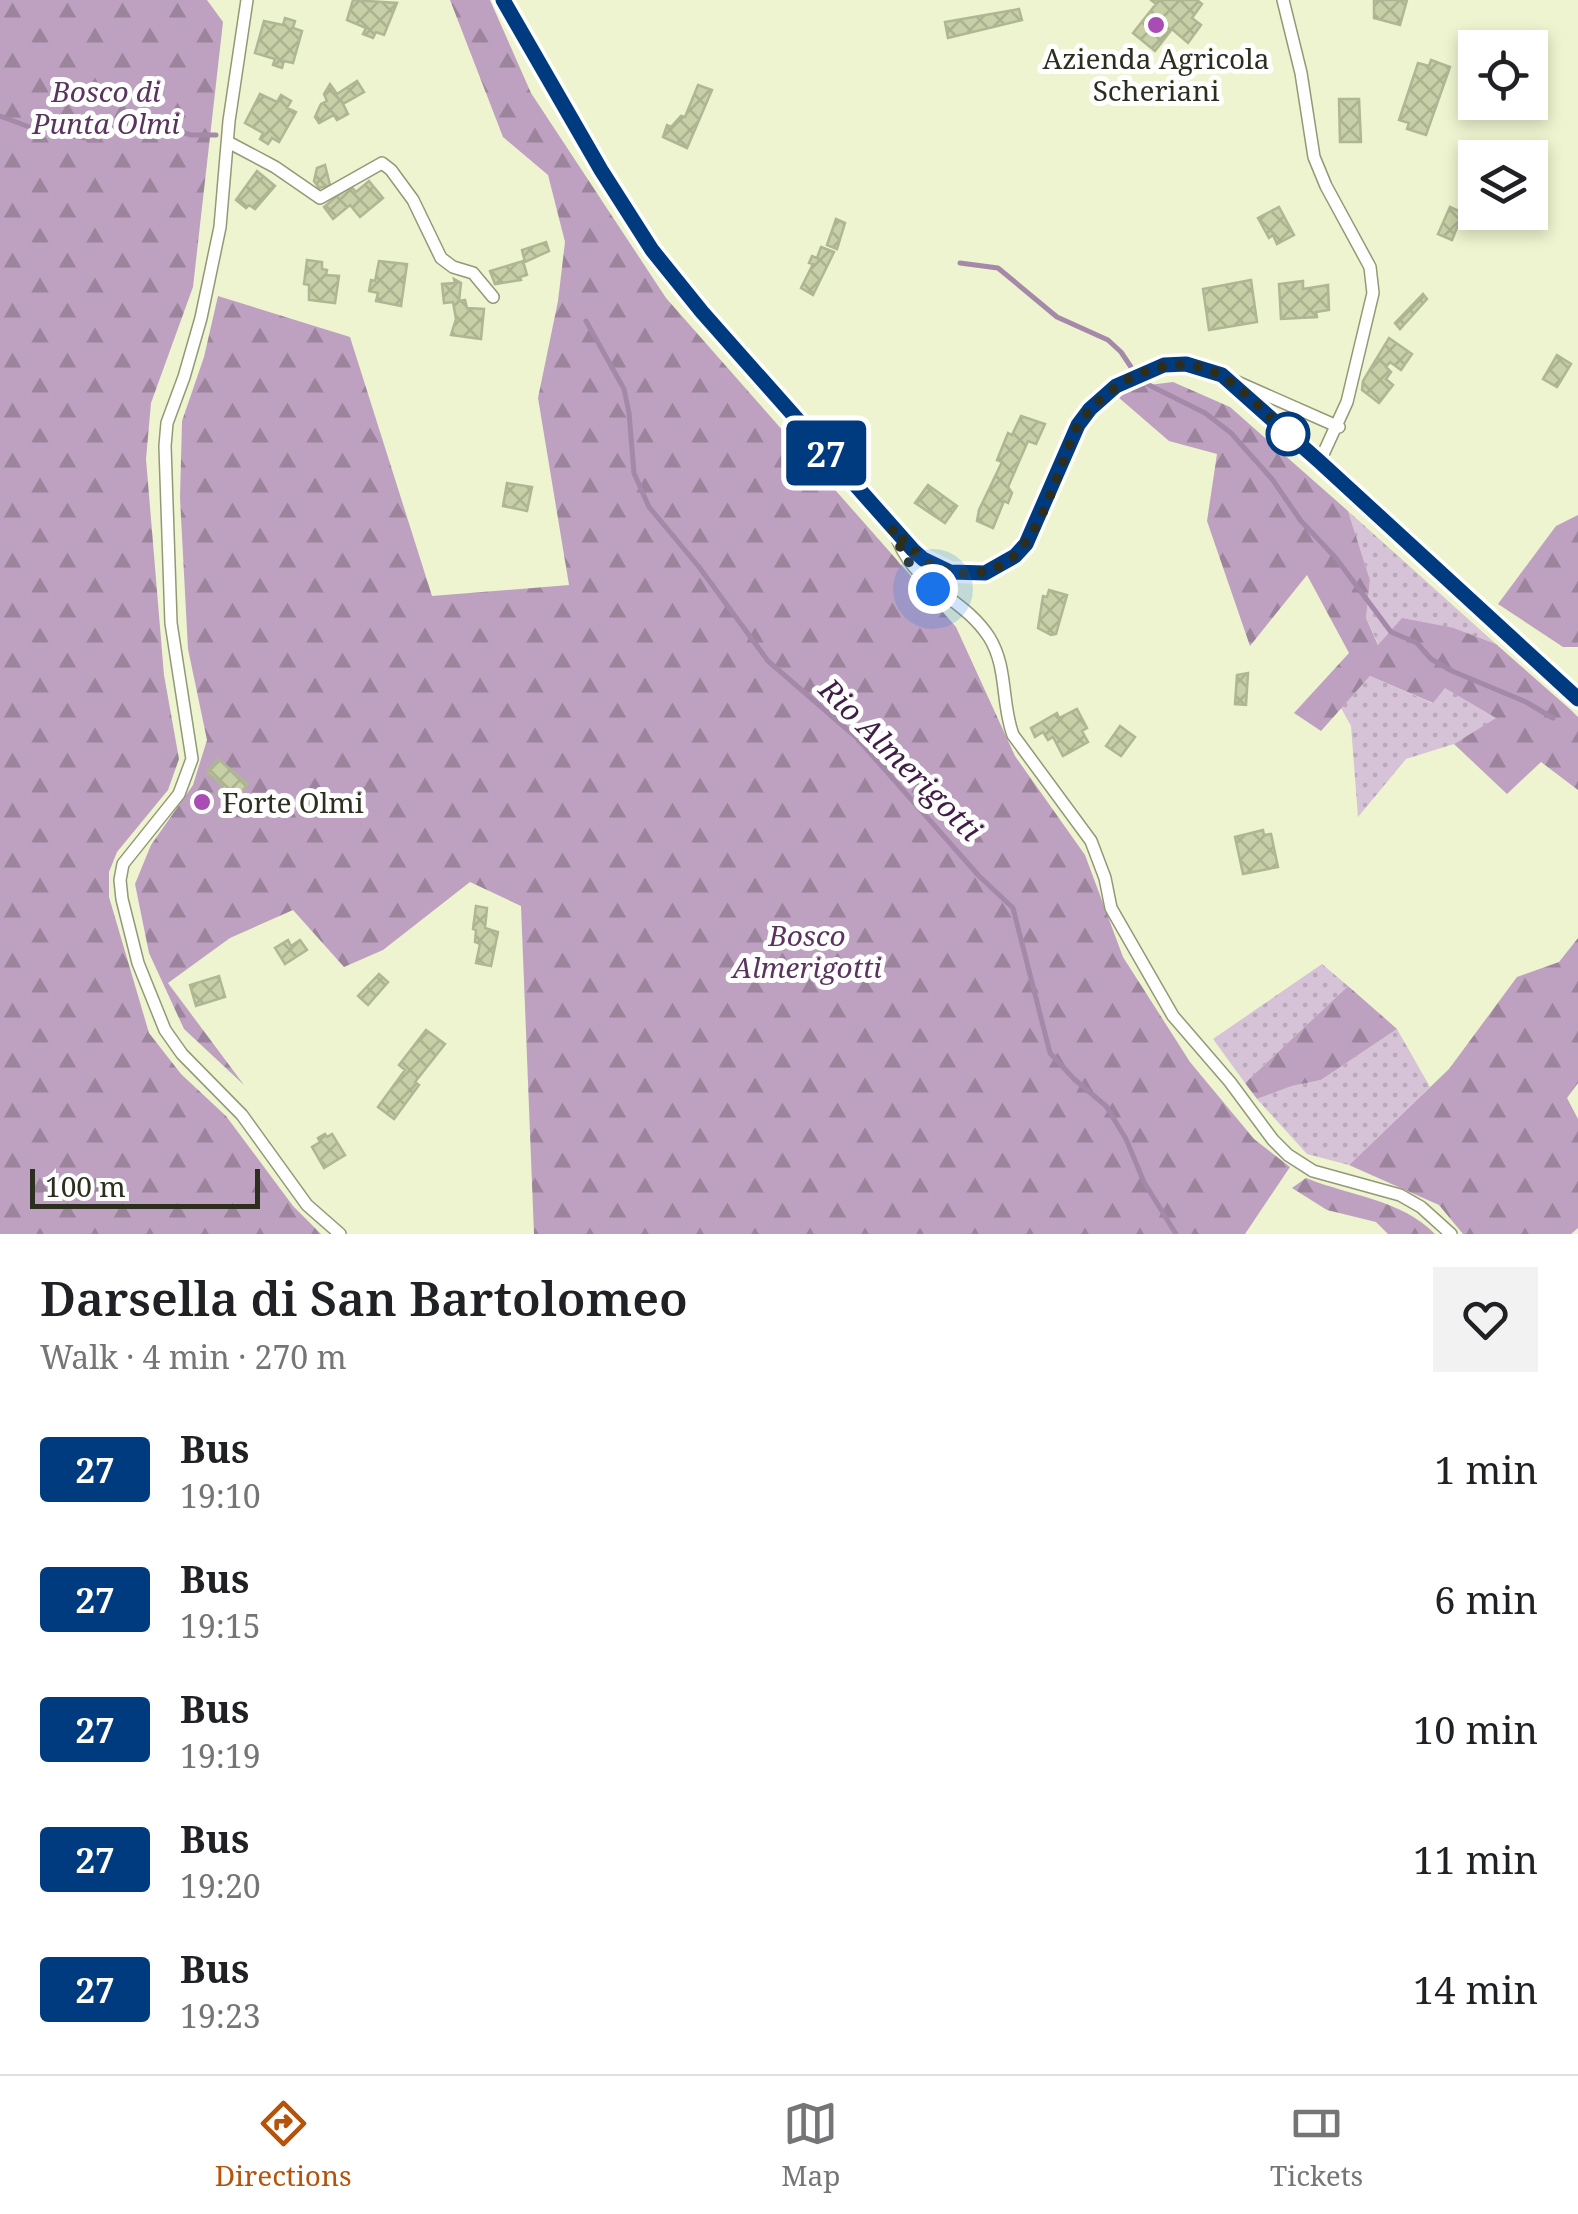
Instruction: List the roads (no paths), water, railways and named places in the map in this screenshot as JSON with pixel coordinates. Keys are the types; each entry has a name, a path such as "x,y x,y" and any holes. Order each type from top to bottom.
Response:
{"street":[{"path":"246,0 220,226 201,318 167,423 165,483 172,623 192,759 178,794 123,864 120,880 138,963 165,1030 182,1054 242,1115 307,1204 340,1234"},
{"path":"503,0 652,250 892,528 923,559 937,567 985,573 1026,544 1078,425 1090,409 1116,386 1164,365 1186,364 1222,375 1339,427"},
{"path":"1283,0 1301,73 1314,157 1370,267 1373,293 1339,427 1320,462"},
{"path":"228,142 275,167 320,198 382,163 392,170 413,200 441,258 474,273 493,297"},
{"path":"1222,375 1578,699"},
{"path":"892,528 905,558 920,577 964,610 989,637 1002,664 1013,735 1091,841 1111,908 1172,1016 1288,1154 1313,1171 1400,1195 1422,1206 1451,1234"}],"waterway":[{"path":"0,116 35,129 96,140 118,125 145,121 191,135 216,135"},
{"path":"960,263 998,268 1057,317 1108,340 1131,367"},
{"name":"Rio Almerigotti","path":"586,321 624,389 634,473 649,507 768,661 856,737 979,876 1013,908 1050,1053 1106,1106 1126,1139 1144,1182 1176,1234"},
{"path":"1145,383 1205,413 1231,433 1335,557 1391,632 1417,643 1431,659 1452,671 1526,702 1553,718"}],"place":[{"name":"Azienda Agricola Scheriani","path":"1156,25"},
{"name":"Forte Olmi","path":"202,802"}],"park label":[{"name":"Bosco di Punta Olmi","path":"106,107"},
{"name":"Bosco Almerigotti","path":"807,951"}]}
